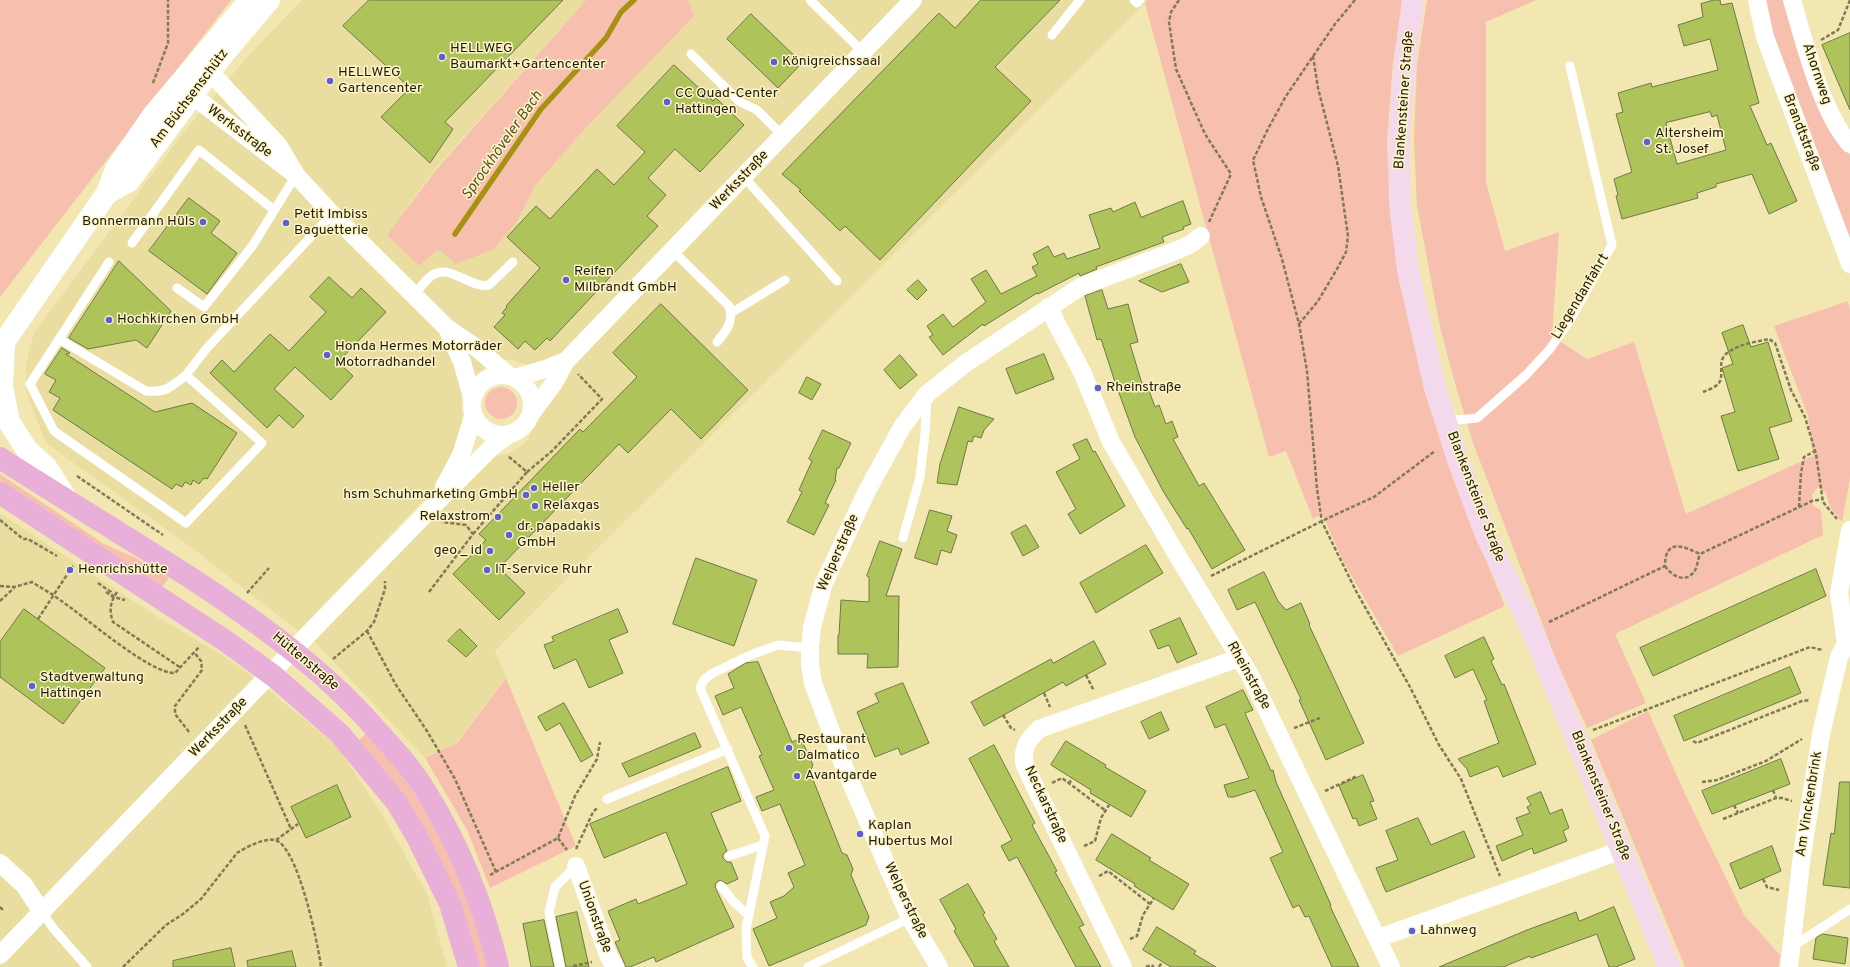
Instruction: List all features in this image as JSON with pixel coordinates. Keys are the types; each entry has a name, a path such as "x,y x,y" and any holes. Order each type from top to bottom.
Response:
{"main road":[{"name":"Blankensteiner Straße","path":"1413,0 1405,61 1399,139 1400,204 1408,270 1435,388 1443,416 1486,534 1532,630 1669,967"},
{"name":"Hüttenstraße","path":"0,458 66,498 224,600 294,651 363,714 422,785 443,822 470,879 490,936 498,967"},
{"path":"0,493 201,624 275,677 340,734 397,803 417,837 444,891 461,938 469,967"}],"street":[{"name":"Am Büchsenschütz","path":"66,498 46,467 27,450 9,422 2,386 2,346 108,193 128,181 189,85 250,0"},
{"name":"Am Büchsenschütz","path":"189,85 210,72 269,0"},
{"name":"Werksstraße","path":"531,414 554,383 566,361 913,0"},
{"name":"Brandtstraße","path":"1757,0 1765,37 1850,264"},
{"name":"Ahornweg","path":"1792,0 1806,47 1828,108 1850,144"},
{"name":"Werksstraße","path":"210,72 279,146 296,175"},
{"name":"Werksstraße","path":"0,956 388,552 501,440 521,429 529,420 531,414 532,408 530,395 525,386 447,328 332,214 296,175 189,85"},
{"path":"927,394 966,363 1080,287 1180,249 1191,244 1201,236"},
{"name":"Rheinstraße","path":"1048,307 1083,374 1112,442 1195,585 1250,675 1379,938 1391,967"},
{"name":"Werksstraße","path":"438,501 461,455 473,417 471,409 472,397 462,362 447,328"},
{"name":"Werksstraße","path":"472,397 476,389 486,380 499,375 511,377 548,368 566,361"},
{"name":"Welperstraße","path":"927,394 902,427 867,490 828,570 817,606 810,648 810,665 816,690 846,769 910,918 939,967"},
{"path":"473,417 480,427 489,434 501,440"},
{"name":"Am Vinckenbrink","path":"1789,967 1809,813 1821,736 1829,695 1845,648 1839,593 1850,532"},
{"name":"Neckarstraße","path":"1123,967 1025,766 1022,755 1030,738 1039,729 1239,658"},
{"path":"1379,938 1505,891 1622,850"},
{"name":"Unionstraße","path":"575,859 608,955 615,967"},
{"path":"0,863 24,885 42,912"}],"lane":[{"path":"810,0 863,52"},
{"path":"1052,35 1080,0"},
{"path":"1134,0 1137,3 1140,0"},
{"path":"691,54 740,102 757,110 783,136"},
{"name":"Liegendanfahrt","path":"1443,416 1458,420 1477,418 1526,375 1550,349 1570,320 1612,245 1570,66"},
{"path":"132,243 199,150 274,210"},
{"path":"177,288 204,307 253,245 296,175"},
{"path":"744,176 837,281"},
{"path":"59,339 146,391 158,392 169,389 186,375 207,348 332,214"},
{"path":"673,251 729,306 731,313 730,324 717,342"},
{"path":"109,262 30,384 54,431 186,523 262,443 186,375"},
{"path":"414,295 432,276 437,273 451,274 477,285 489,285 513,262"},
{"path":"731,313 785,280"},
{"path":"903,538 920,477 925,433 927,394"},
{"path":"753,967 747,958 746,929 765,836 700,688 704,680 711,674 748,656 778,645 810,648"},
{"path":"607,799 728,749"},
{"path":"729,856 763,845"},
{"path":"560,967 549,912 555,887 575,859"},
{"path":"721,886 733,901 749,916"},
{"path":"1791,948 1850,909"},
{"path":"42,912 53,928 87,967"},
{"path":"808,967 910,918"}],"path":[{"path":"151,87 168,43 168,0"},
{"path":"1179,0 1171,12 1169,22 1176,69 1205,134 1231,174 1219,203 1201,236"},
{"path":"1355,0 1335,24 1313,55 1279,108 1253,160 1261,197 1282,259 1299,324 1306,371 1317,488 1322,522 1356,591 1410,687 1439,745 1462,779 1505,891"},
{"path":"1806,47 1838,30 1850,0"},
{"path":"1299,324 1318,301 1337,269 1346,252 1348,236 1338,166 1318,88 1313,55"},
{"path":"1703,392 1718,384 1720,380 1721,363 1726,354 1740,346 1769,339 1775,343 1791,390 1805,418 1815,451 1822,499 1850,532"},
{"path":"429,592 473,534 527,472 552,451 602,400 566,361"},
{"path":"1195,585 1374,496 1451,438"},
{"path":"501,440 527,472"},
{"path":"1798,507 1804,457 1815,451"},
{"path":"1700,554 1684,546 1677,546 1669,549 1665,556 1665,566 1669,572 1679,578 1686,577 1694,572 1700,554 1798,507 1812,501 1822,499"},
{"path":"0,520 23,539 28,539 60,558"},
{"path":"442,522 466,525 473,534"},
{"path":"374,622 385,589 388,552"},
{"path":"66,562 79,570"},
{"path":"1532,630 1665,566"},
{"path":"38,619 70,570"},
{"path":"92,579 111,592 113,597 109,612 113,622 181,668"},
{"path":"0,586 14,587 32,582 54,596 108,636 168,674 175,674 195,653 203,665 202,670 175,706 175,714 189,732"},
{"path":"0,601 14,587"},
{"path":"367,631 396,685 427,731 455,779 496,872"},
{"path":"1605,725 1810,647 1831,652 1845,648"},
{"path":"1693,741 1697,743 1802,701 1829,695"},
{"path":"1279,735 1320,718"},
{"path":"241,721 245,725 292,829"},
{"path":"1702,782 1717,780 1766,761 1808,735 1821,736"},
{"path":"486,877 558,838 575,796 597,759 600,742"},
{"path":"1310,798 1357,776"},
{"path":"1062,778 1106,811"},
{"path":"1069,784 1072,778"},
{"path":"1773,790 1776,798"},
{"path":"1723,819 1776,798 1782,798 1794,802 1809,813"},
{"path":"575,859 593,812 607,799"},
{"path":"1068,855 1095,841 1101,818 1110,805"},
{"path":"1734,805 1738,813"},
{"path":"123,967 166,925 183,914 201,899 238,853 264,841 276,840 298,824"},
{"path":"276,840 289,853 295,867 316,935 321,967"},
{"path":"1100,876 1108,871 1150,904"},
{"path":"1114,876 1115,872"},
{"path":"1129,940 1137,936 1143,915 1154,898"},
{"path":"572,966 592,962"},
{"path":"1159,967 1162,962"},
{"path":"1146,967 1151,965 1154,967"}],"shaded area":[{"path":"0,0 231,0 0,297"},
{"path":"302,0 586,0 435,169 387,235 419,266 438,249 518,220 534,187 582,132 694,16 688,0 900,0 553,361 535,367 511,360 495,359 471,378 461,397 462,425 456,445 440,483 298,631 191,547 46,443 26,392 26,365 34,333 186,129 250,54"},
{"path":"586,0 688,0 694,16 582,132 534,187 518,220 494,249 456,264 438,249 419,266 387,235 436,170"},
{"path":"921,0 1148,0 495,651 506,677 456,743 425,758 314,641 491,458 513,452 527,441 555,383"},
{"path":"1148,0 1403,0 1393,62 1387,141 1390,211 1399,281 1437,426 1473,528 1505,606 1398,656 1343,561 1322,514 1313,519 1286,451 1269,457 1145,4"},
{"path":"1427,0 1536,0 1486,22 1486,182 1505,251 1559,232 1552,336 1587,359 1634,342 1686,514 1813,456 1808,416 1774,326 1848,301 1850,310 1850,478 1842,522 1830,507 1826,493 1818,487 1812,495 1813,506 1821,510 1823,535 1615,634 1646,703 1587,728 1557,662 1473,443 1440,327 1417,206 1414,140 1417,64"},
{"path":"1763,0 1786,0 1837,140 1850,155 1850,238 1767,23"},
{"path":"498,387 504,387 514,394 517,403 516,409 510,416 504,419 498,419 488,412 485,406 485,400 492,390"},
{"path":"0,474 104,544 134,557 169,578 162,587 0,481"},
{"path":"0,513 159,618 219,653 249,674 337,746 382,814 427,894 447,967 0,967"},
{"path":"506,678 576,846 490,888 467,830 425,758 457,743"},
{"path":"1648,711 1686,796 1744,915 1780,955 1779,967 1685,967 1591,740"},
{"path":"368,732 408,784 420,802 441,840 451,860 467,901 488,967 480,967 473,945 358,741"}],"building":[{"name":"HELLWEG Baumarkt+Gartencenter","path":"369,0 563,0 445,122 453,129 430,163 381,117 410,88 343,26"},
{"path":"981,0 1060,0 995,67 1031,101 880,260 845,226 840,231 799,191 801,190 782,174 939,13 955,28"},
{"name":"Altersheim St. Josef","path":"1714,0 1720,0 1721,5 1732,3 1759,103 1750,106 1767,145 1771,143 1797,201 1769,214 1752,174 1716,184 1716,187 1697,193 1698,198 1622,219 1616,196 1618,195 1614,179 1632,172 1616,114 1623,112 1618,93 1651,83 1652,87 1718,70 1710,39 1684,46 1678,25 1703,17 1701,4","holes":["1710,112 1712,117 1717,115 1726,150 1677,164 1666,123"]},
{"path":"751,14 802,63 778,88 727,39"},
{"path":"1850,33 1850,110 1822,45"},
{"path":"674,65 713,101 716,98 744,125 700,172 675,149 648,178 666,195 647,216 658,226 550,341 547,338 535,350 525,341 518,349 494,327 505,315 502,313 507,307 506,306 540,268 507,237 536,206 550,219 597,169 614,185 645,152 617,126"},
{"path":"189,198 220,221 211,233 237,253 207,294 149,251"},
{"path":"1183,201 1191,224 1183,227 1184,229 1162,237 1164,242 1096,267 1097,269 1080,276 1079,273 1038,294 1037,293 984,326 983,324 943,355 929,337 933,335 927,326 943,314 953,327 986,302 971,279 986,270 1001,294 1037,276 1032,267 1038,264 1033,254 1048,246 1054,257 1064,253 1067,259 1100,248 1089,215 1111,208 1113,212 1135,202 1141,217"},
{"path":"119,261 171,311 147,348 136,340 88,349 69,338"},
{"path":"1181,264 1189,282 1162,292 1139,281"},
{"path":"329,277 352,298 361,288 386,312 338,362 353,376 331,400 295,367 274,389 304,416 293,428 279,415 267,428 210,373 222,360 234,372 270,334 289,351 326,312 310,297"},
{"path":"918,280 927,290 917,300 907,290"},
{"path":"1102,290 1108,309 1128,304 1138,342 1130,344 1143,387 1147,385 1155,407 1159,405 1166,424 1172,421 1178,437 1173,439 1199,486 1204,483 1245,550 1212,569 1188,528 1187,529 1163,491 1135,437 1101,339 1097,340 1085,296"},
{"path":"661,304 748,390 701,439 671,409 628,453 619,444 499,568 525,593 499,620 453,574 486,540 479,534 580,429 583,432 637,377 613,353"},
{"path":"1743,325 1751,347 1768,342 1792,421 1769,428 1779,459 1738,471 1721,416 1735,412 1722,368 1733,364 1722,333"},
{"path":"62,348 70,353 66,354 155,412 192,403 237,433 207,479 204,478 199,484 193,480 191,485 185,482 182,487 176,484 172,489 53,410 60,398 49,392 56,380 45,374"},
{"path":"1044,354 1054,379 1016,394 1006,369"},
{"path":"900,355 917,375 900,389 884,370"},
{"path":"807,377 821,384 812,400 799,393"},
{"path":"959,407 994,419 984,430 981,438 974,436 972,442 968,441 957,485 937,483 940,464"},
{"path":"823,430 851,443 839,468 837,468 836,480 825,503 829,505 814,535 787,522 802,492 799,490 812,461 809,459"},
{"path":"1087,439 1125,506 1080,534 1068,514 1076,509 1056,472 1080,459 1073,445"},
{"path":"930,510 952,516 947,531 957,535 951,553 941,550 937,565 915,558"},
{"path":"1026,525 1039,547 1023,556 1011,533"},
{"path":"880,541 902,549 886,596 899,596 898,667 867,668 868,654 838,654 841,600 869,602 869,577 867,576"},
{"path":"1146,545 1163,573 1096,613 1080,583"},
{"path":"696,558 757,580 734,646 673,624"},
{"path":"1816,569 1826,596 1653,676 1640,648"},
{"path":"1264,572 1278,601 1286,610 1301,603 1310,624 1309,625 1364,743 1326,760 1299,700 1301,699 1255,602 1237,610 1228,590"},
{"path":"24,609 105,668 63,724 0,677 0,642"},
{"path":"618,609 628,632 609,640 623,673 589,688 576,659 554,669 544,645 554,641 552,637"},
{"path":"1180,618 1197,654 1177,663 1169,645 1158,649 1150,631"},
{"path":"460,629 477,646 466,657 448,641"},
{"path":"1484,637 1494,659 1491,661 1502,685 1504,684 1536,764 1503,777 1498,766 1470,777 1467,769 1458,759 1499,743 1484,701 1487,700 1473,669 1455,678 1445,656"},
{"path":"1094,641 1106,664 1066,686 1063,682 984,726 971,702 1051,659 1053,663"},
{"path":"758,662 792,742 797,740 803,743 813,765 810,772 842,853 847,855 853,869 851,875 869,917 866,925 769,966 753,929 777,918 770,902 784,896 794,887 788,873 805,865 780,804 762,811 756,797 774,790 759,756 762,755 741,707 723,715 715,696 734,688 728,674 746,663"},
{"path":"1790,667 1801,693 1684,741 1674,716"},
{"path":"903,683 929,743 901,755 898,748 875,757 857,712 879,702 875,694"},
{"path":"1243,690 1253,710 1245,713 1271,771 1273,770 1276,782 1331,905 1330,906 1359,967 1332,967 1309,916 1305,917 1299,905 1293,908 1270,858 1283,852 1255,790 1234,797 1228,797 1224,785 1249,778 1225,724 1215,728 1206,707"},
{"path":"564,703 593,755 581,762 560,723 546,731 538,717"},
{"path":"1161,712 1169,730 1149,739 1141,722"},
{"path":"695,733 701,747 629,777 622,764"},
{"path":"1066,741 1106,765 1105,767 1146,791 1131,817 1090,793 1091,790 1051,765"},
{"path":"994,745 1035,823 1032,825 1057,871 1055,872 1084,925 1079,927 1101,967 1076,967 1017,857 1009,861 1001,846 1012,840 969,759"},
{"path":"1781,759 1790,784 1712,814 1702,791"},
{"path":"728,767 741,801 711,813 727,851 723,854 723,858 727,862 731,862 738,879 727,884 720,880 716,883 715,887 734,927 656,962 654,957 630,967 626,967 615,942 620,940 608,911 636,899 638,904 687,884 666,832 604,858 590,824"},
{"path":"1363,775 1374,801 1370,802 1377,819 1359,826 1356,818 1353,819 1339,786"},
{"path":"1840,782 1850,782 1850,888 1823,885 1831,833 1834,834"},
{"path":"337,785 351,817 306,838 291,807"},
{"path":"1541,792 1550,814 1562,809 1569,828 1563,831 1567,841 1534,854 1532,848 1502,861 1496,846 1523,835 1516,818 1530,813 1527,807 1531,805 1527,798"},
{"path":"1418,818 1431,845 1464,831 1475,857 1386,892 1376,868 1398,860 1386,831"},
{"path":"1112,834 1151,858 1149,860 1189,884 1173,910 1096,860"},
{"path":"1772,846 1781,871 1740,889 1730,864"},
{"path":"968,884 985,913 983,915 997,939 994,941 1009,967 975,967 954,931 956,929 940,900"},
{"path":"1614,907 1635,959 1616,967 1609,967 1597,934 1531,958 1530,956 1503,967 1439,967 1527,930 1576,912 1579,921"},
{"path":"577,912 589,967 566,967 556,917"},
{"path":"544,920 554,967 531,967 523,924"},
{"path":"1157,927 1196,951 1194,954 1216,967 1171,967 1143,950"},
{"path":"1823,934 1848,938 1845,964 1813,959 1816,938"},
{"path":"231,948 235,967 173,967 173,961"},
{"path":"292,951 296,967 248,967 247,961"}],"waterway":[{"name":"Sprockhöveler Bach","path":"455,234 541,109 606,38 621,12 634,0"}],"place":[{"name":"HELLWEG Baumarkt+Gartencenter","path":"442,57"},
{"name":"Königreichssaal","path":"774,62"},
{"name":"HELLWEG Gartencenter","path":"330,81"},
{"name":"CC Quad-Center Hattingen","path":"667,102"},
{"name":"Altersheim St. Josef","path":"1647,142"},
{"name":"Bonnermann Hüls","path":"203,222"},
{"name":"Petit Imbiss Baguetterie","path":"286,223"},
{"name":"Reifen Milbrandt GmbH","path":"566,280"},
{"name":"Hochkirchen GmbH","path":"109,320"},
{"name":"Honda Hermes Motorräder Motorradhandel","path":"327,355"},
{"name":"Rheinstraße","path":"1098,388"},
{"name":"Heller","path":"534,488"},
{"name":"hsm Schuhmarketing GmbH","path":"526,495"},
{"name":"Relaxgas","path":"535,506"},
{"name":"Relaxstrom","path":"498,517"},
{"name":"dr. papadakis GmbH","path":"509,535"},
{"name":"geo _ id","path":"490,551"},
{"name":"Henrichshütte","path":"70,570"},
{"name":"IT-Service Ruhr","path":"487,570"},
{"name":"Stadtverwaltung Hattingen","path":"32,686"},
{"name":"Restaurant Dalmatico","path":"789,748"},
{"name":"Avantgarde","path":"797,776"},
{"name":"Kaplan Hubertus Mol","path":"860,834"},
{"name":"Lahnweg","path":"1412,931"}]}
